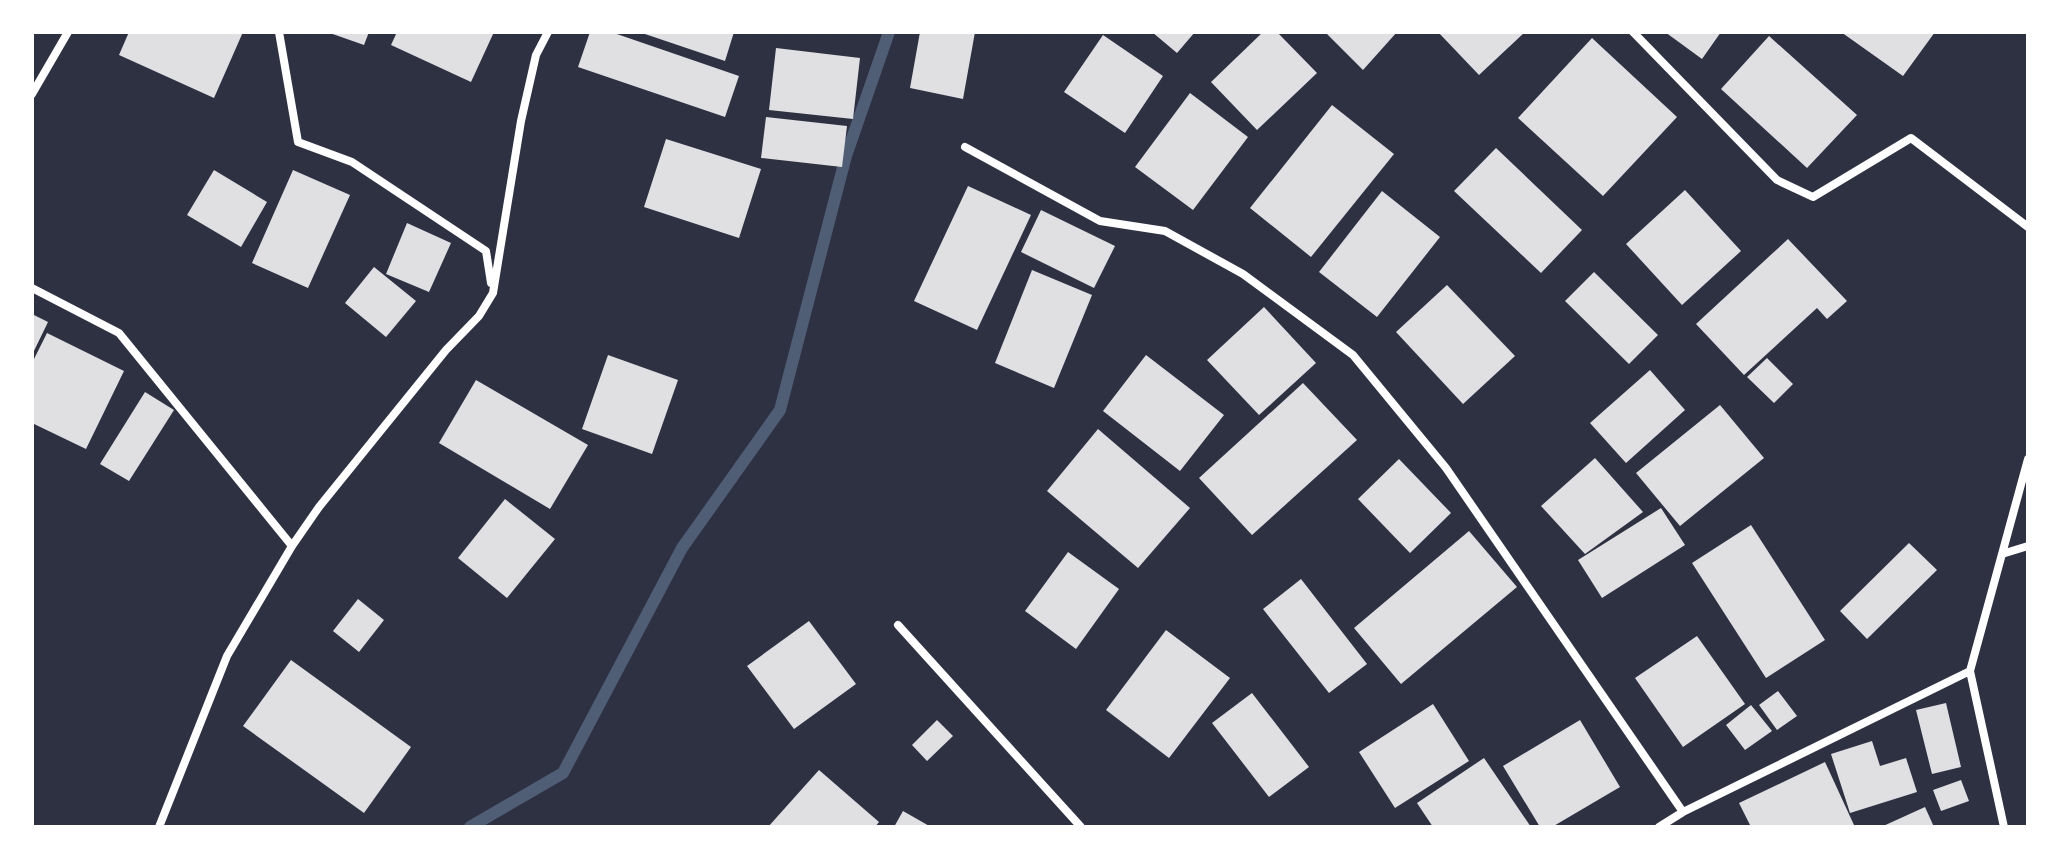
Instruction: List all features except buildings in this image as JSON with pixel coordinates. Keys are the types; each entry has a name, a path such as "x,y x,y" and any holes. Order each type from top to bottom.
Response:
{"street":[{"path":"32,94 68,32"},
{"path":"279,32 298,142 352,162 486,251 493,293"},
{"path":"159,827 227,656 292,546 319,507 446,350 479,316 493,293 521,121 536,55 548,32"},
{"path":"1633,32 1777,180 1813,197 1911,138 2028,227"},
{"path":"965,147 1100,221 1165,231 1243,274 1353,355 1446,468 1683,812"},
{"path":"32,288 119,333 292,546"},
{"path":"2004,827 1970,671 2028,459"},
{"path":"2002,554 2028,546"},
{"path":"898,625 1081,827"},
{"path":"1659,827 1683,812 1970,671"}],"waterway":[{"path":"470,827 563,773 682,548 780,410 846,156 889,32"}]}
